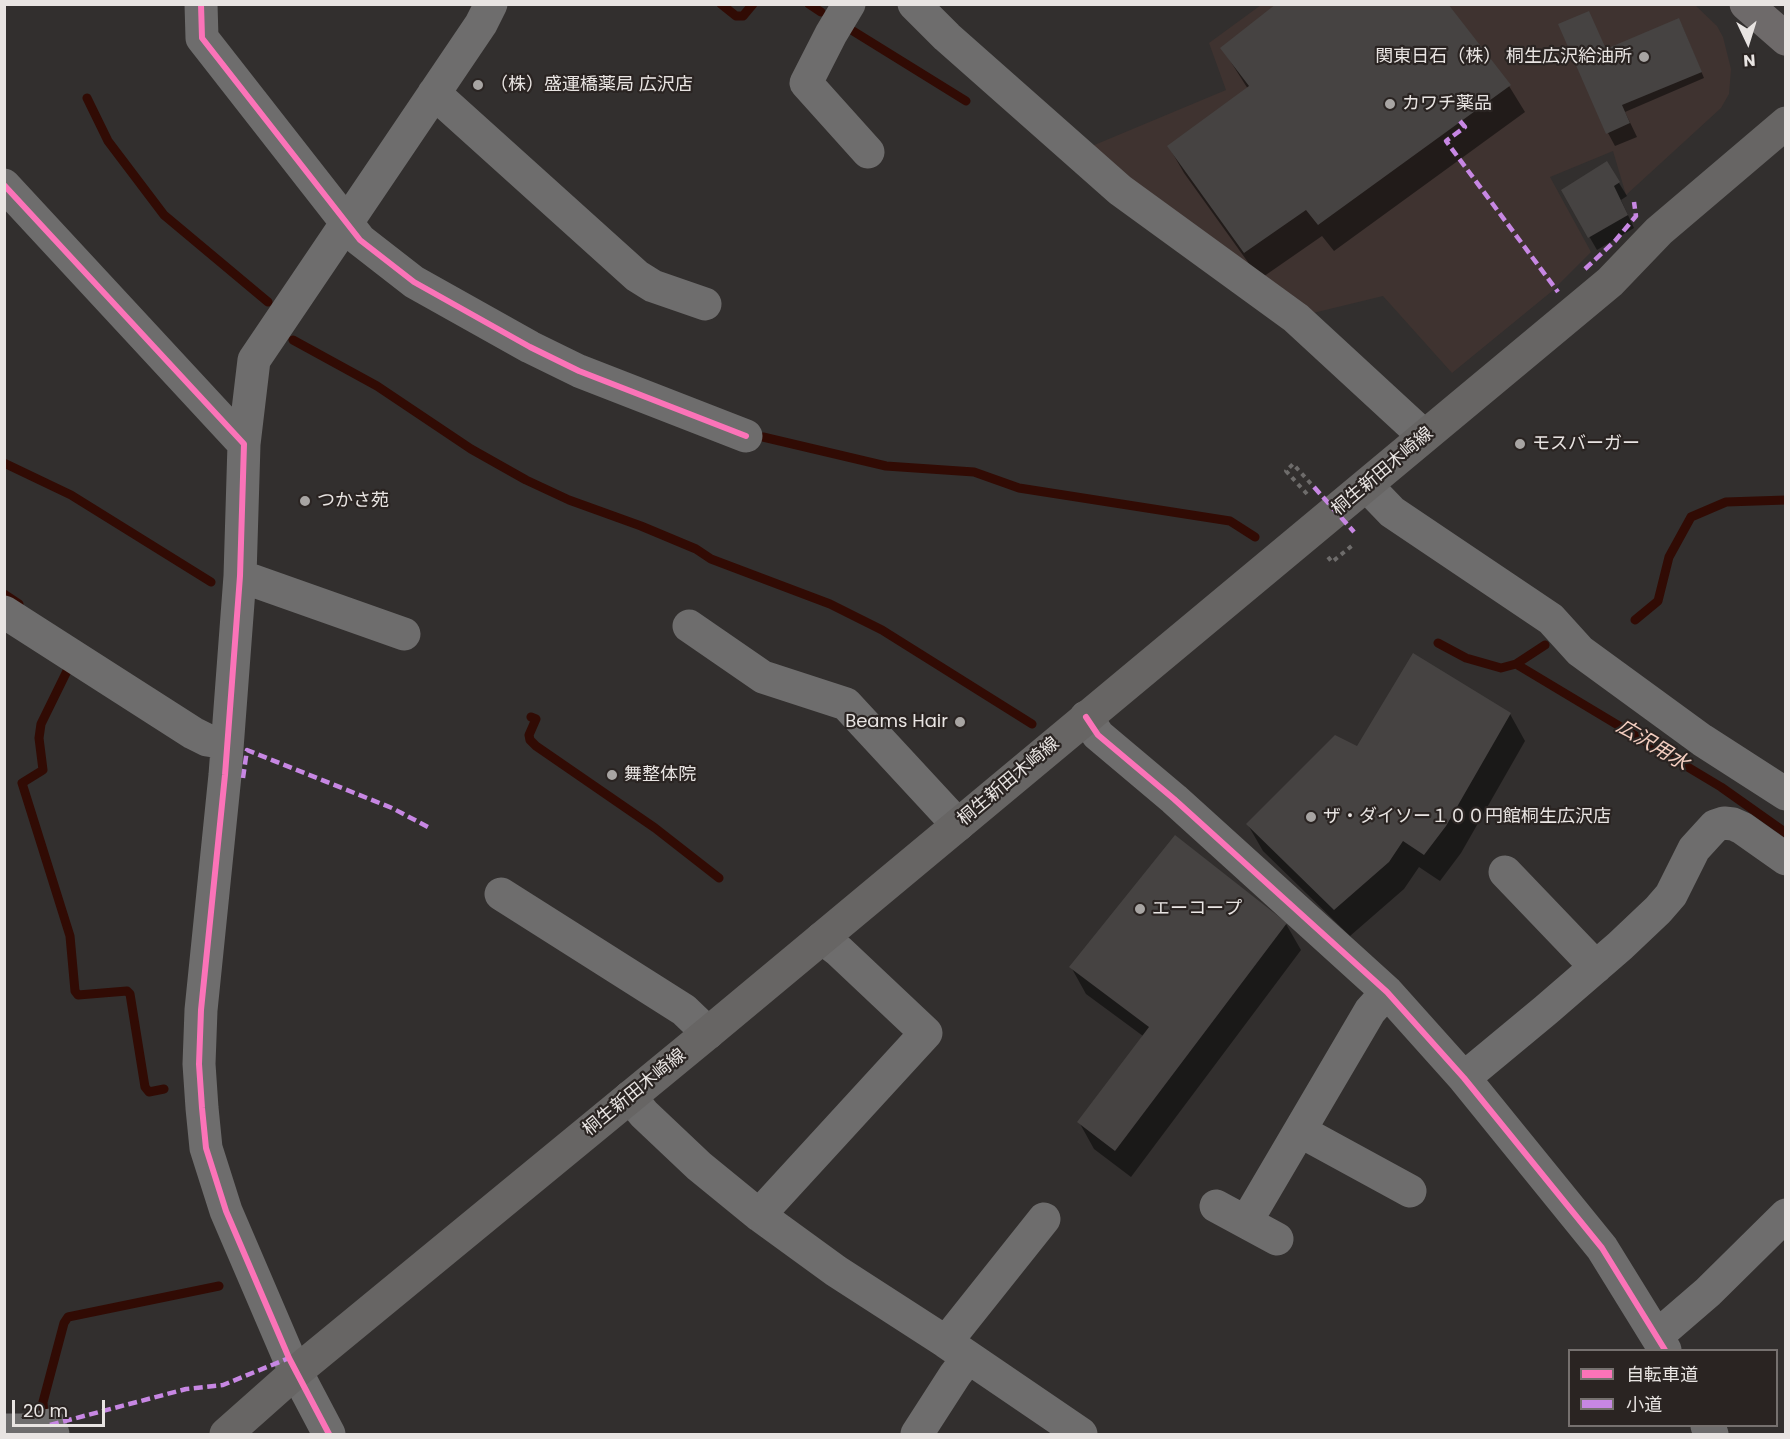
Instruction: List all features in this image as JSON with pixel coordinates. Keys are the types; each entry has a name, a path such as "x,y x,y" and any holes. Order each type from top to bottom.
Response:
{"highway":[{"path":"1746,4 1785,39"}],"main road":[{"name":"桐生新田木崎線","path":"226,1434 297,1371 708,1033 1610,282 1659,231 1785,123"}],"street":[{"path":"201,4 202,38 360,240 414,282 530,347 579,371 746,436"},
{"path":"329,1434 310,1402 289,1358 226,1210 206,1148 202,1108 199,1064 201,1010 227,743 240,576 244,444 254,360 481,24 491,4"},
{"path":"849,4 806,83 868,152"},
{"path":"914,4 946,37 1119,190 1296,318 1424,436"},
{"path":"434,93 637,276 653,286 705,304"},
{"path":"4,185 244,444"},
{"path":"1367,486 1392,512 1551,619 1580,651 1702,740 1785,794"},
{"path":"240,576 404,634"},
{"path":"4,612 193,733 207,740 227,743"},
{"path":"689,626 763,677 846,704 958,825"},
{"path":"1086,717 1098,735 1174,799 1387,992 1464,1078 1602,1248 1661,1343 1785,1215"},
{"path":"1464,1078 1596,967 1671,895 1694,849 1715,826 1724,823 1742,828 1785,860"},
{"path":"1505,872 1596,967"},
{"path":"501,894 684,1010 708,1033"},
{"path":"759,1215 926,1033 839,951 822,938"},
{"path":"1246,1222 1370,1011 1387,992"},
{"path":"630,1097 644,1114 699,1166 759,1215 836,1271 1081,1434"},
{"path":"1300,1131 1410,1191"},
{"path":"1216,1206 1277,1239"},
{"path":"917,1434 957,1350 1044,1219"},
{"path":"4,1430 28,1430 50,1425 53,1434"}],"path":[{"path":"1305,492 1286,471 1293,464 1314,487"}],"shaded area":[{"path":"1261,5 1695,5 1717,26 1723,37 1731,69 1729,94 1721,108 1626,195 1613,151 1550,177 1591,252 1551,292 1452,373 1383,296 1309,314 1131,184 1092,146 1226,90 1209,43"}],"building":[{"path":"1276,4 1448,4 1511,85 1318,225 1306,210 1244,253 1167,146 1249,86 1220,48"},
{"path":"1589,11 1606,49 1679,18 1702,72 1622,105 1630,123 1606,134 1558,24"},
{"path":"1607,161 1620,182 1614,186 1628,215 1588,238 1561,190"},
{"path":"1413,653 1511,713 1446,826 1424,855 1403,841 1389,862 1334,910 1246,824 1335,735 1357,746"},
{"path":"1175,835 1287,923 1115,1151 1077,1122 1149,1027 1069,967"}],"waterway":[{"path":"721,4 736,16 743,16 753,4"},
{"path":"809,4 821,12"},
{"path":"853,31 966,101"},
{"path":"87,98 108,141 164,215 268,302"},
{"path":"293,340 377,386 471,449 526,480 569,500 696,549 711,559 830,604 882,630 1032,724"},
{"path":"763,437 886,466 974,472 1019,488 1230,521 1255,537"},
{"path":"4,463 71,495 211,582"},
{"path":"1635,620 1658,601 1669,557 1691,517 1726,502 1786,500"},
{"path":"4,594 19,604"},
{"path":"1438,643 1466,658 1501,668 1516,664 1545,645"},
{"name":"広沢用水","path":"1516,664 1721,787 1786,833"},
{"path":"67,671 41,724 39,738 43,770 22,783 70,936 75,991 78,995 127,991 130,994 145,1087 149,1092 164,1089"},
{"path":"531,717 536,719 529,735 530,740 536,746 655,828 719,878"},
{"path":"44,1415 43,1402 64,1323 68,1317 219,1286"}],"marked path":[{"path":"1460,121 1465,127 1446,141 1558,292"},
{"path":"1585,269 1615,241 1636,216 1634,202"},
{"path":"1314,487 1354,532"},
{"path":"243,778 247,750 392,808 430,828"},
{"path":"50,1425 186,1389 223,1385 289,1358"}],"cycle path":[{"path":"201,4 202,38 360,240 414,282 530,347 579,371 746,436"},
{"path":"4,185 244,444 240,576 225,775 201,1010 199,1064 202,1108 206,1148 226,1211 289,1358 329,1434"},
{"path":"1086,717 1098,735 1174,799 1387,992 1464,1078 1602,1248 1664,1349"}],"place":[{"name":"関東日石（株） 桐生広沢給油所","path":"1644,57"},
{"name":"（株）盛運橋薬局 広沢店","path":"478,85"},
{"name":"カワチ薬品","path":"1390,104"},
{"name":"モスバーガー","path":"1520,444"},
{"name":"つかさ苑","path":"305,501"},
{"name":"Beams Hair","path":"960,722"},
{"name":"舞整体院","path":"612,775"},
{"name":"ザ・ダイソー１００円館桐生広沢店","path":"1311,817"},
{"name":"エーコープ","path":"1140,909"}]}
